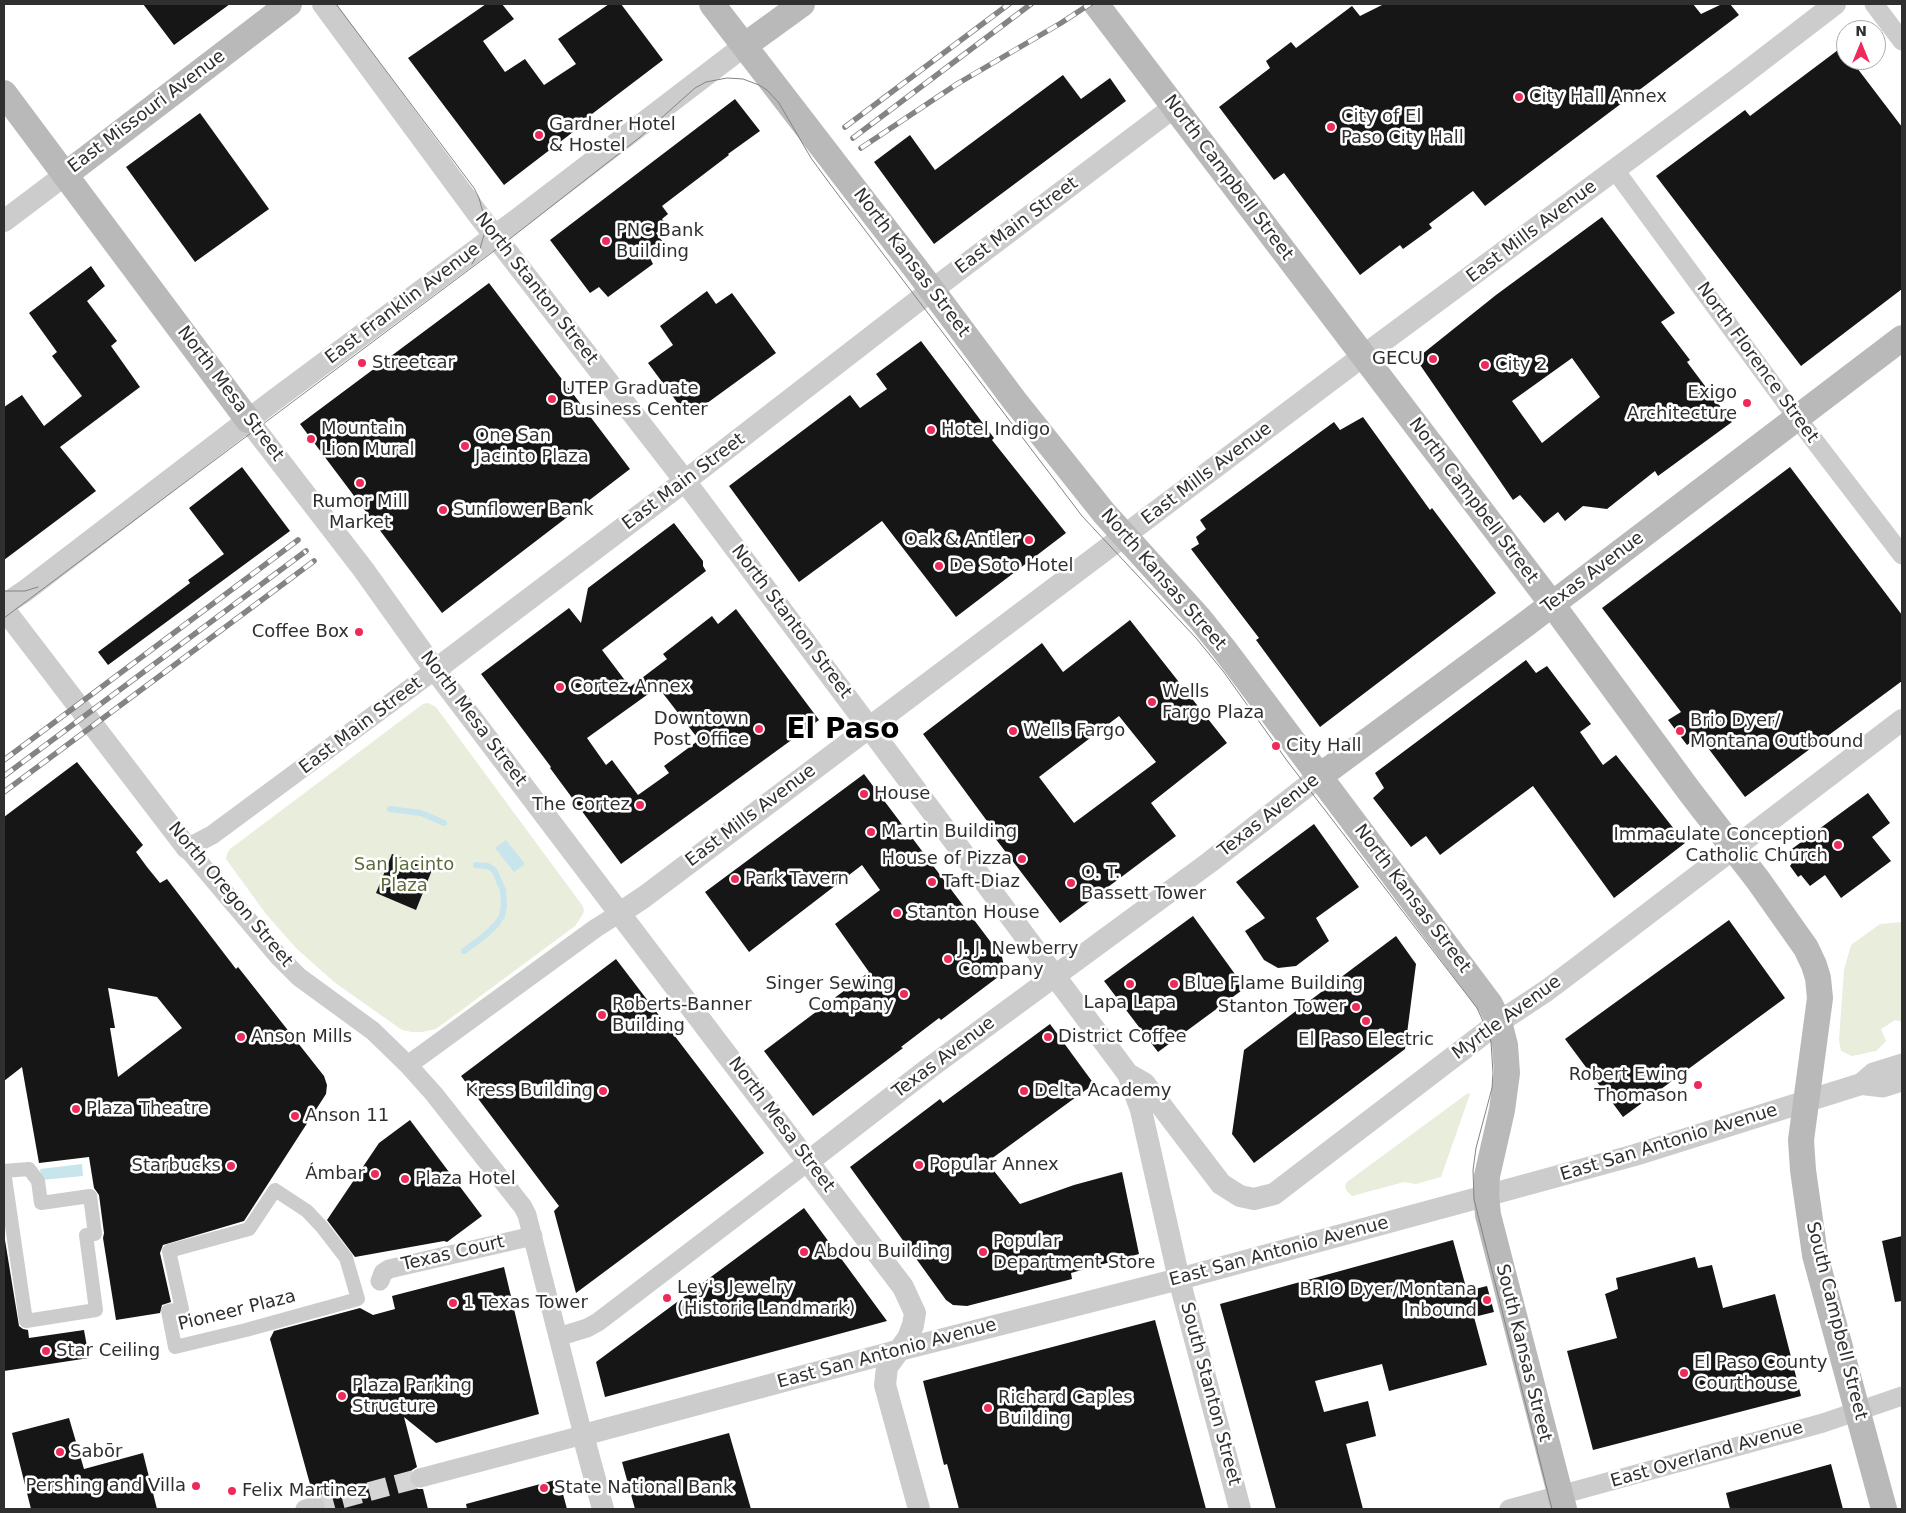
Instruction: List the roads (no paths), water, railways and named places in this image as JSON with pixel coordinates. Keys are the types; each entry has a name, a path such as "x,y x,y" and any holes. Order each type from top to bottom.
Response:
{"main road":[{"name":"East Missouri Avenue","path":"65,174 289,4"},
{"name":"North Kansas Street","path":"712,4 1014,400 1104,513 1200,619 1490,1004 1505,1045 1507,1073 1502,1110 1487,1176 1486,1195"},
{"name":"East Franklin Avenue","path":"744,46 802,4"},
{"name":"North Campbell Street","path":"1101,10 1552,604 1806,948 1818,978 1820,998 1806,1101"},
{"name":"North Mesa Street","path":"4,93 248,420"},
{"name":"Texas Avenue","path":"1320,776 1552,604 1902,338"},
{"name":"South Campbell Street","path":"1806,1101 1801,1140 1803,1170 1815,1254 1884,1509"},
{"name":"South Kansas Street","path":"1486,1195 1491,1226 1562,1503"}],"street":[{"name":"North Stanton Street","path":"322,4 494,236 685,481 1128,1074 1141,1110 1179,1279"},
{"name":"East Mills Avenue","path":"408,1065 596,928 644,897 1363,356 1736,80 1834,4"},
{"path":"1874,4 1902,41"},
{"name":"East Franklin Avenue","path":"4,607 248,420 744,46"},
{"name":"East Main Street","path":"187,848 212,835 435,670 1174,107"},
{"name":"North Florence Street","path":"1615,170 1797,418 1902,555"},
{"name":"East Missouri Avenue","path":"4,221 65,174"},
{"name":"North Mesa Street","path":"248,420 363,569 435,670 903,1286 915,1313 913,1325 908,1338 887,1367 884,1385 920,1509"},
{"name":"North Oregon Street","path":"4,607 187,848 279,957 299,977 373,1031 408,1065 434,1094 522,1207 533,1236 583,1435"},
{"name":"Myrtle Avenue","path":"1128,1074 1144,1083 1221,1184 1240,1196 1254,1199 1274,1194 1498,1022 1546,991 1902,720"},
{"name":"Texas Avenue","path":"558,1337 598,1322 928,1069 1210,862 1320,776"},
{"path":"1858,1085 1873,1072 1902,1063"},
{"name":"East San Antonio Avenue","path":"420,1478 900,1350 1179,1279 1635,1155 1858,1085 1883,1088 1902,1082"},
{"path":"29,1169 38,1181 42,1203 90,1196 95,1234 86,1235 96,1310 26,1321 4,1171 29,1169"},
{"name":"Pioneer Plaza","path":"276,1190 307,1211 322,1227 346,1258 354,1284 358,1300 175,1347 168,1311 182,1309 169,1251 249,1229 276,1190"},
{"name":"Texas Court","path":"380,1281 383,1273 389,1269 533,1236"},
{"name":"South Stanton Street","path":"1179,1279 1240,1509"},
{"name":"East Overland Avenue","path":"1509,1509 1562,1503 1823,1423 1902,1396"},
{"path":"583,1435 603,1509"}],"water":[{"path":"506,840 525,864 514,872 495,848"},
{"path":"82,1164 83,1176 42,1180 40,1169"}],"waterway":[{"path":"390,809 421,813 444,823"},
{"path":"464,951 496,925 502,916 504,905 503,890 494,870 488,866 476,865"}],"tunnel":[{"path":"315,1506 420,1478"}],"tram line":[{"path":"336,4 474,188 484,216 484,235 479,252 472,264"},
{"path":"4,618 502,245 639,138 695,88 706,82 727,78 743,79 759,85 767,90 779,103 811,158 830,184 1082,516 1196,638 1223,671 1288,762 1477,1008 1491,1042 1493,1073 1492,1088 1476,1148 1473,1170 1474,1199 1552,1509"},
{"path":"4,591 25,591 38,587"}],"railway":[{"path":"845,127 1009,4"},
{"path":"853,138 1031,4"},
{"path":"861,148 957,84 1090,4"},
{"path":"4,760 298,540"},
{"path":"4,776 306,551"},
{"path":"4,792 314,561"}],"place":[{"name":"City Hall Annex","path":"1519,97"},
{"name":"City of El Paso City Hall","path":"1331,127"},
{"name":"Gardner Hotel & Hostel","path":"539,135"},
{"name":"PNC Bank Building","path":"606,241"},
{"name":"GECU","path":"1433,359"},
{"name":"Streetcar","path":"362,363"},
{"name":"City 2","path":"1485,365"},
{"name":"UTEP Graduate Business Center","path":"552,399"},
{"name":"Exigo Architecture","path":"1747,403"},
{"name":"Hotel Indigo","path":"931,430"},
{"name":"Mountain Lion Mural","path":"311,439"},
{"name":"One San Jacinto Plaza","path":"465,446"},
{"name":"Rumor Mill Market","path":"360,483"},
{"name":"Sunflower Bank","path":"443,510"},
{"name":"Oak & Antler","path":"1029,540"},
{"name":"De Soto Hotel","path":"939,566"},
{"name":"Coffee Box","path":"359,632"},
{"name":"Cortez Annex","path":"560,687"},
{"name":"Wells Fargo Plaza","path":"1152,702"},
{"name":"Downtown Post Office","path":"759,729"},
{"name":"Wells Fargo","path":"1013,731"},
{"name":"Brio Dyer/ Montana Outbound","path":"1680,731"},
{"name":"City Hall","path":"1276,746"},
{"name":"House","path":"864,794"},
{"name":"The Cortez","path":"640,805"},
{"name":"Martin Building","path":"871,832"},
{"name":"Immaculate Conception Catholic Church","path":"1838,845"},
{"name":"House of Pizza","path":"1022,859"},
{"name":"Park Tavern","path":"735,879"},
{"name":"Taft-Diaz","path":"932,882"},
{"name":"O. T. Bassett Tower","path":"1071,883"},
{"name":"Stanton House","path":"897,913"},
{"name":"J. J. Newberry Company","path":"948,959"},
{"name":"Lapa Lapa","path":"1130,984"},
{"name":"Blue Flame Building","path":"1174,984"},
{"name":"Singer Sewing Company","path":"904,994"},
{"name":"Stanton Tower","path":"1356,1007"},
{"name":"Roberts-Banner Building","path":"602,1015"},
{"name":"El Paso Electric","path":"1366,1021"},
{"name":"Anson Mills","path":"241,1037"},
{"name":"District Coffee","path":"1048,1037"},
{"name":"Robert Ewing Thomason","path":"1698,1085"},
{"name":"Kress Building","path":"603,1091"},
{"name":"Delta Academy","path":"1024,1091"},
{"name":"Plaza Theatre","path":"76,1109"},
{"name":"Anson 11","path":"295,1116"},
{"name":"Popular Annex","path":"919,1165"},
{"name":"Starbucks","path":"231,1166"},
{"name":"Ámbar","path":"375,1174"},
{"name":"Plaza Hotel","path":"405,1179"},
{"name":"Abdou Building","path":"804,1252"},
{"name":"Popular Department Store","path":"983,1252"},
{"name":"Ley's Jewelry (Historic Landmark)","path":"667,1298"},
{"name":"BRIO Dyer/Montana Inbound","path":"1487,1300"},
{"name":"1 Texas Tower","path":"453,1303"},
{"name":"Star Ceiling","path":"46,1351"},
{"name":"El Paso County Courthouse","path":"1684,1373"},
{"name":"Plaza Parking Structure","path":"342,1396"},
{"name":"Richard Caples Building","path":"988,1408"},
{"name":"Sabōr","path":"60,1452"},
{"name":"Pershing and Villa","path":"196,1486"},
{"name":"State National Bank","path":"544,1488"},
{"name":"Felix Martinez","path":"232,1491"}],"district":[{"name":"El Paso","path":"843,731"}],"park label":[{"name":"San Jacinto Plaza","path":"404,875"}]}
